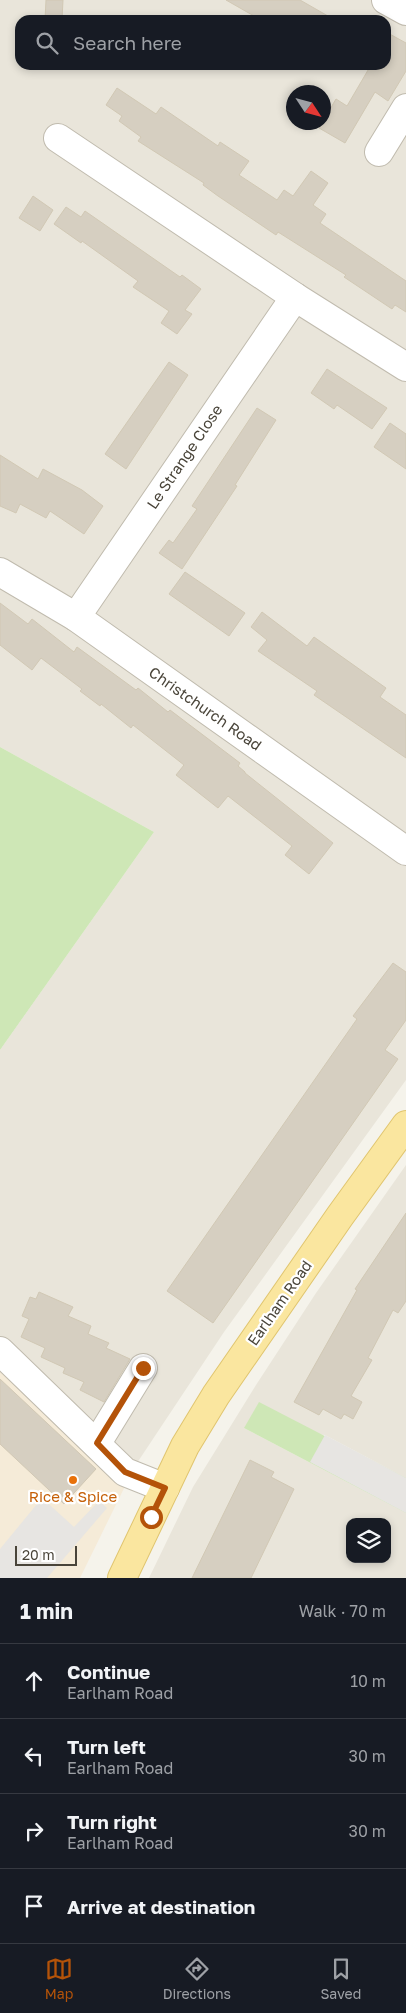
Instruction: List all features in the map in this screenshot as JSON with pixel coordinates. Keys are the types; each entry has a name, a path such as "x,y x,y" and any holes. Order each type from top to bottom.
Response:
{"main road":[{"name":"Earlham Road","path":"122,1578 184,1446 216,1395 340,1216 406,1125"}],"street":[{"path":"386,0 406,11"},
{"path":"379,152 406,108"},
{"path":"58,138 295,297 406,367"},
{"name":"Le Strange Close","path":"76,617 295,297"},
{"name":"Christchurch Road","path":"0,572 76,617 406,851"},
{"path":"0,1351 125,1472 165,1488"},
{"path":"97,1443 143,1368"}],"shaded area":[{"path":"0,0 406,0 406,1080 224,1332 133,1469 0,1336 0,1050 154,832 0,747"},
{"path":"406,1165 406,1478 325,1435 244,1428 406,1513 406,1578 149,1578 193,1487 316,1293"},
{"path":"0,1336 133,1470 80,1578 0,1578"},
{"path":"325,1435 406,1478 406,1513 310,1462"},
{"path":"42,1498 74,1527 99,1501 107,1508 47,1578 0,1578 0,1549"}],"green space":[{"path":"0,747 154,832 0,1050"},
{"path":"259,1402 406,1478 406,1513 244,1428"}],"building":[{"path":"46,0 63,0 62,15 45,15"},
{"path":"226,0 300,0 326,15 252,15"},
{"path":"391,35 406,43 406,71 388,101 375,92 345,143 322,130 331,130 331,108 336,99 347,106 368,70 391,70"},
{"path":"117,88 156,114 161,107 218,146 220,142 249,161 239,175 277,200 284,190 293,196 311,171 328,183 313,205 326,214 320,223 406,281 406,312 395,305 392,309 344,277 346,275 278,232 276,235 218,196 203,185 204,183 138,141 141,137 119,121 122,116 106,105"},
{"path":"33,196 53,210 40,231 19,218"},
{"path":"66,207 81,217 85,211 180,277 182,275 201,289 185,310 192,314 177,334 161,323 169,311 133,287 138,281 82,241 81,243 54,224"},
{"path":"169,362 188,375 126,469 105,454"},
{"path":"327,369 387,408 372,429 337,405 334,409 311,393"},
{"path":"257,408 276,420 235,485 237,486 182,569 159,553 169,540 173,543 197,509 192,506"},
{"path":"390,423 406,434 406,469 374,447"},
{"path":"0,455 38,479 43,469 82,490 103,506 84,534 50,511 46,518 20,504 16,513 0,506"},
{"path":"185,572 245,613 229,636 169,594"},
{"path":"0,603 28,624 32,619 74,652 77,647 136,690 138,688 168,712 170,710 240,763 238,766 245,773 333,843 309,874 285,855 292,846 228,796 218,808 176,775 184,765 133,725 131,728 101,704 100,706 80,691 82,689 41,658 32,670 0,645"},
{"path":"262,612 307,646 314,637 386,688 380,697 406,715 406,758 314,695 317,691 258,651 267,640 251,627"},
{"path":"393,963 406,972 406,1020 385,1050 398,1059 213,1323 167,1291 357,1019 353,1016"},
{"path":"406,1213 406,1301 398,1313 393,1310 368,1358 372,1360 351,1396 362,1402 353,1419 344,1414 341,1419 323,1409 319,1415 294,1402 357,1290 355,1289"},
{"path":"39,1292 73,1307 68,1316 91,1326 88,1334 109,1343 106,1348 130,1359 104,1402 80,1390 84,1382 63,1373 65,1368 41,1357 45,1348 21,1337 29,1319 22,1316 30,1297 36,1299"},
{"path":"0,1379 96,1469 64,1504 0,1444"},
{"path":"250,1460 274,1472 271,1477 294,1489 251,1578 192,1578"}],"place":[{"name":"Rice & Spice","path":"73,1480"}],"route":[{"path":"143,1368 97,1443 125,1472 165,1488 151,1517"}]}
